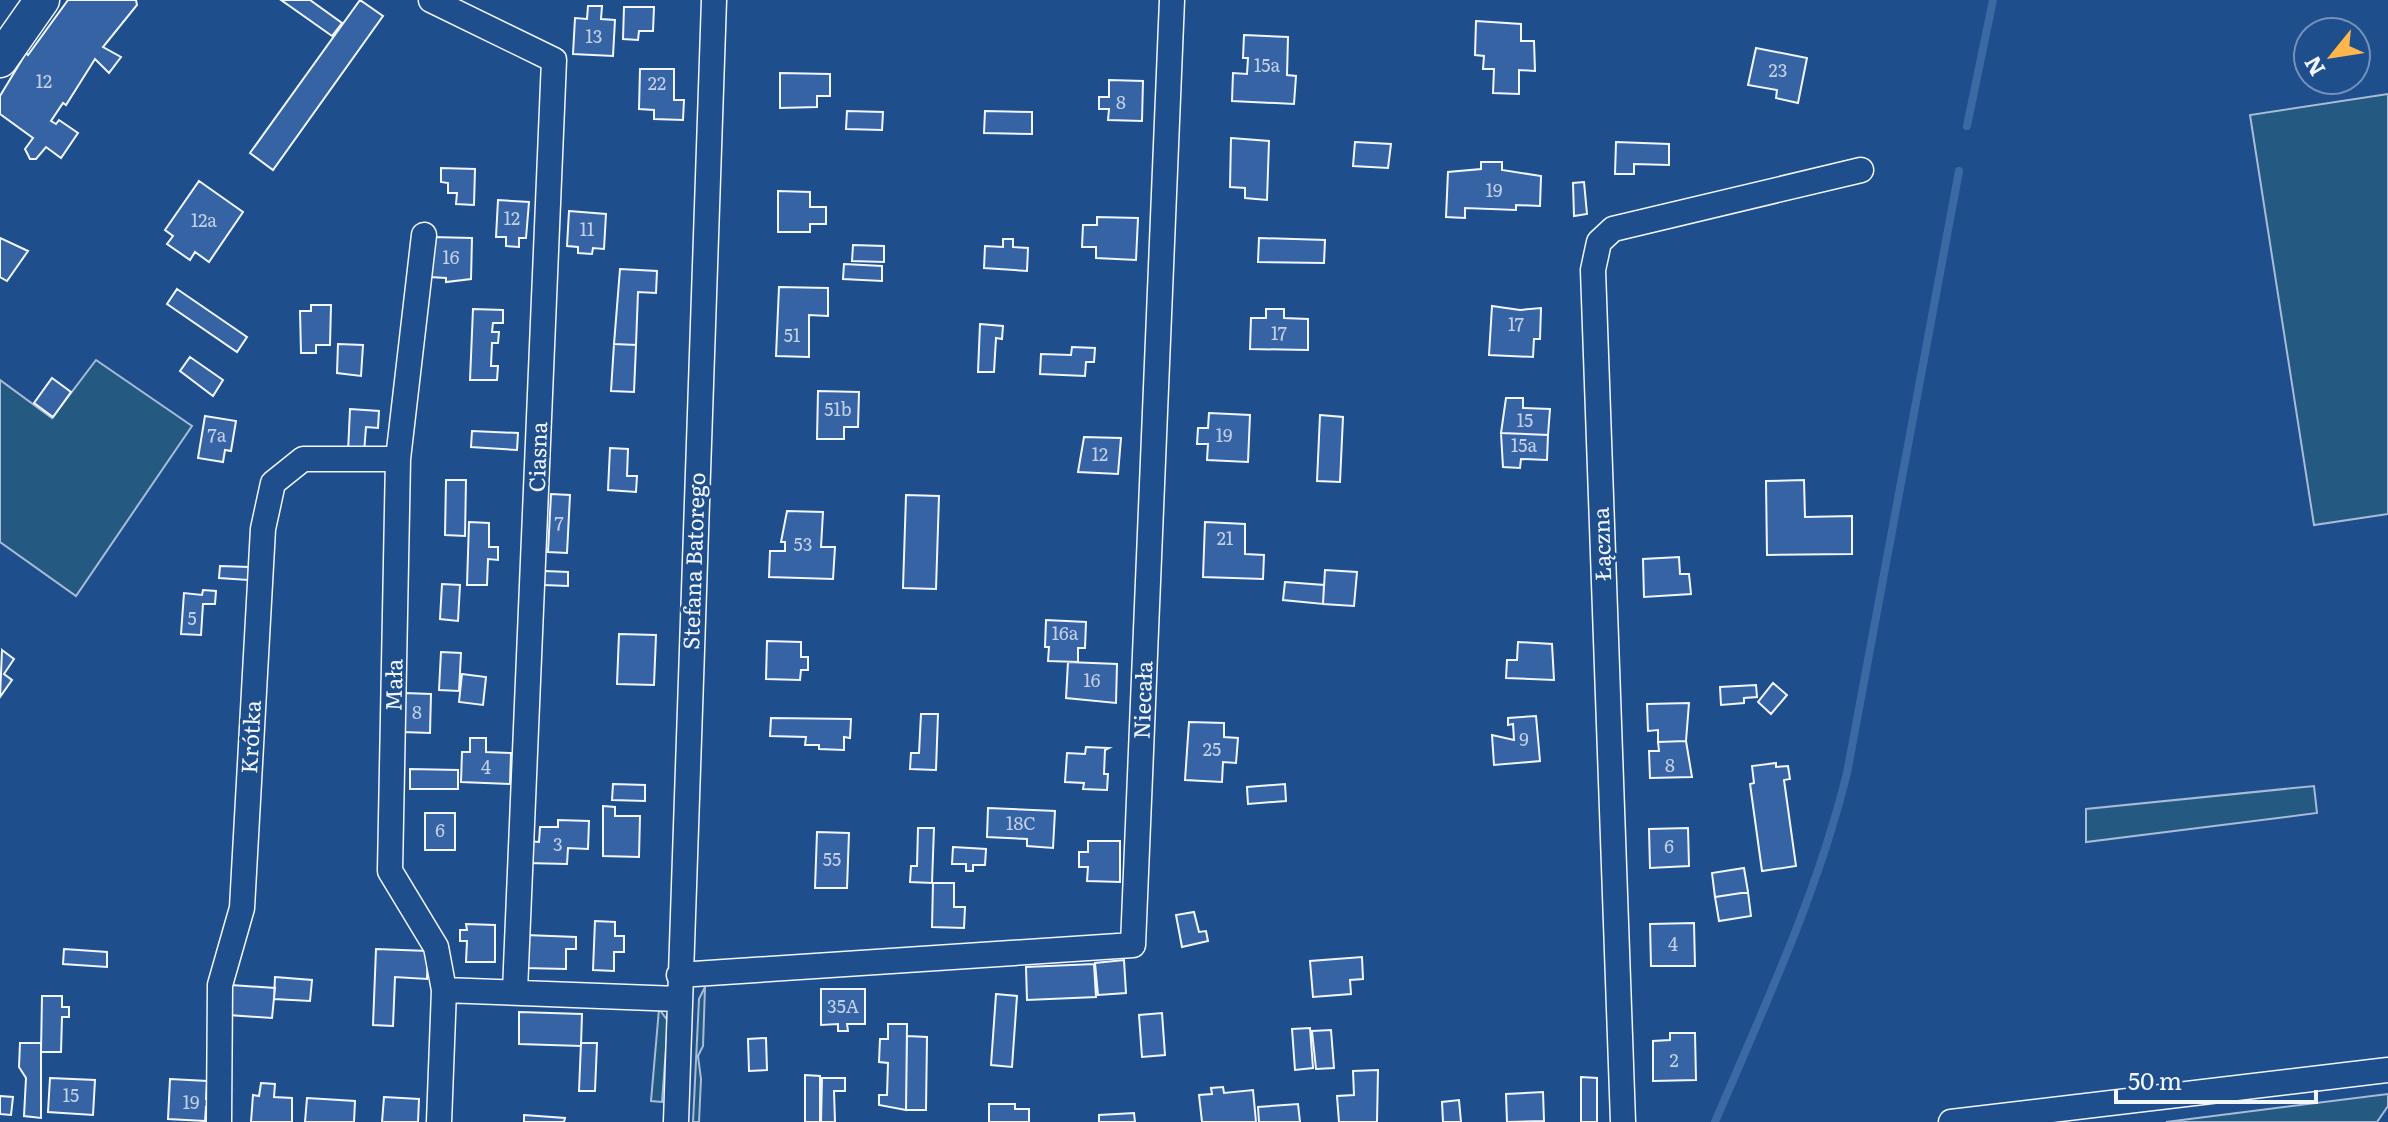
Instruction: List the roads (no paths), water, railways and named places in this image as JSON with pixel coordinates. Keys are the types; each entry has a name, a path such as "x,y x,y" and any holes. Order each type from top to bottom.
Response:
{"street":[{"path":"0,60 42,0"},
{"name":"Ciasna","path":"431,0 554,60 515,991"},
{"name":"Stefana Batorego","path":"676,1122 714,0"},
{"name":"Niecała","path":"679,987 1133,945 1172,0"},
{"name":"Łączna","path":"1623,1122 1593,285 1599,242 1613,229 1861,170"},
{"name":"Mała","path":"424,235 398,459 390,871 436,947 444,990 439,1122"},
{"name":"Krótka","path":"219,1122 220,985 242,908 263,529 273,483 303,459 398,459"},
{"path":"444,990 679,987"},
{"path":"1951,1122 2388,1070"}],"waterway":[{"path":"1967,126 1993,0"},
{"path":"1715,1122 1805,907 1847,773 1959,171"}]}
